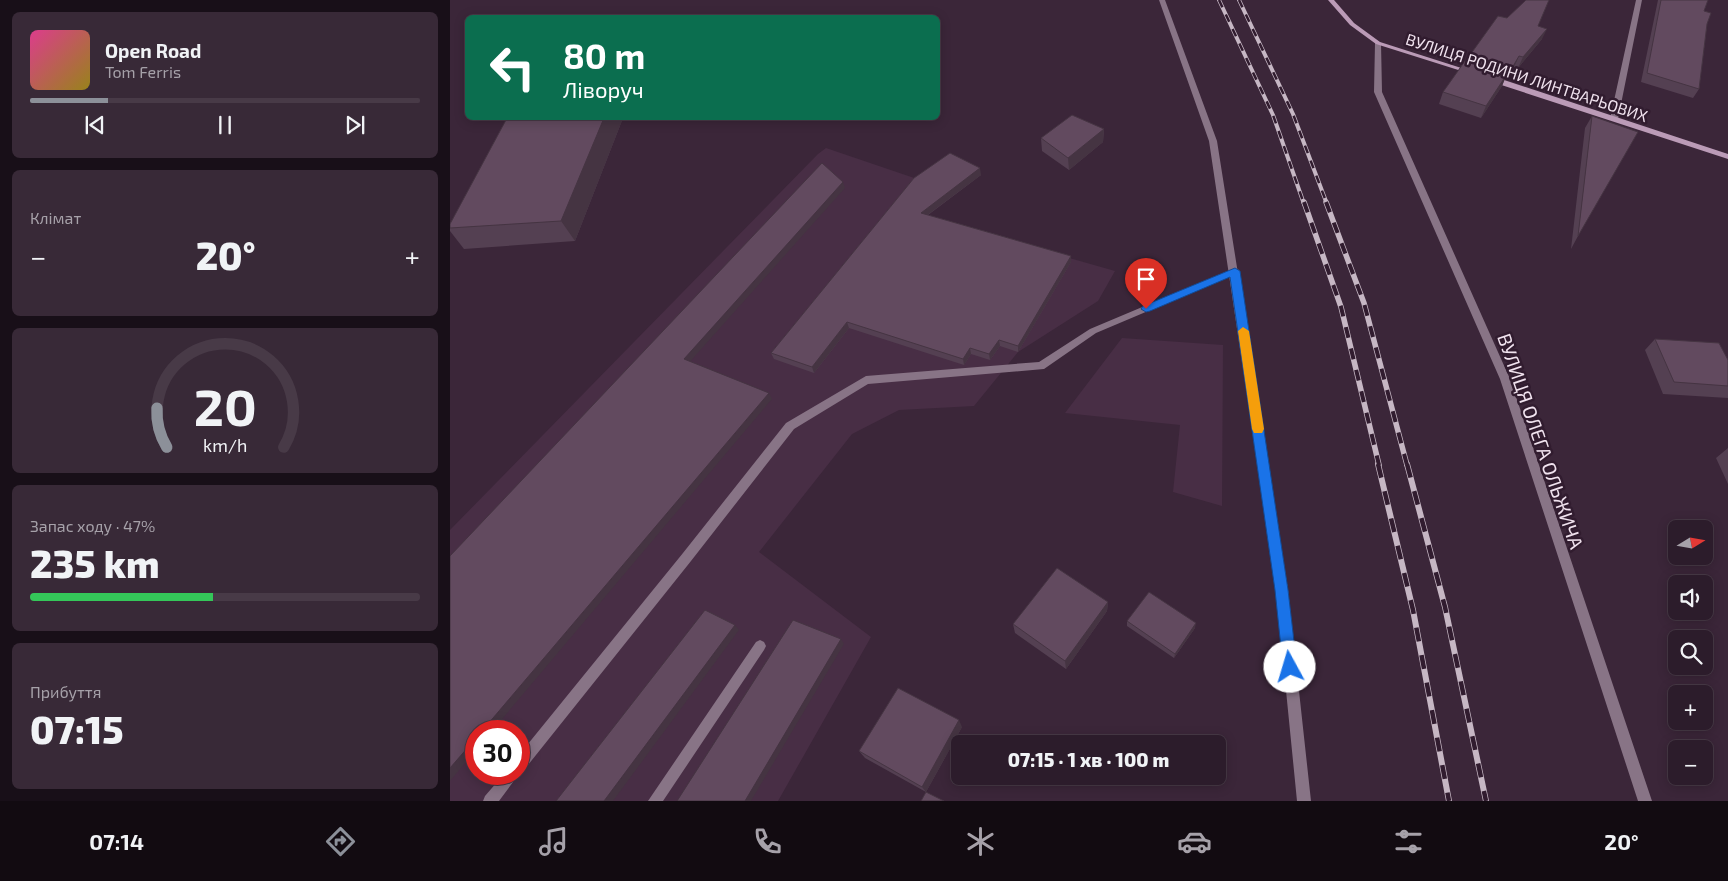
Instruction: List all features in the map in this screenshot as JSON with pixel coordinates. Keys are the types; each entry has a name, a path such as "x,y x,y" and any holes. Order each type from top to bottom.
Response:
{"main road":[{"name":"ВУЛИЦЯ РОДИНИ ЛИНТВАРЬОВИХ","path":"1331,0 1352,24 1378,43 1479,75"},
{"name":"ВУЛИЦЯ РОДИНИ ЛИНТВАРЬОВИХ","path":"1488,78 1728,157"}],"street":[{"path":"1162,0 1214,140 1282,590 1304,801"},
{"path":"1614,119 1639,0"},
{"name":"ВУЛИЦЯ ОЛЕГА ОЛЬЖИЧА","path":"1378,43 1378,92 1505,379 1645,801"},
{"path":"530,751 790,426 866,380 1041,366 1094,331 1235,271"},
{"path":"655,801 760,646"},
{"path":"490,801 503,785"}],"shaded area":[{"path":"826,148 926,182 901,210 1115,271 1098,301 1018,352 974,406 899,410 852,434 759,552 871,637 778,801 450,801 450,530"},
{"path":"1122,338 1223,345 1222,506 1173,492 1180,425 1065,413"}],"building":[{"path":"1526,0 1549,0 1538,26 1547,29 1523,57 1519,56 1512,68 1470,55 1498,16 1507,18"},
{"path":"1661,0 1708,0 1704,11 1711,13 1707,24 1699,89 1647,73"},
{"path":"1465,61 1507,74 1486,106 1443,92"},
{"path":"1072,115 1104,129 1068,158 1041,138"},
{"path":"1592,116 1638,132 1578,236"},
{"path":"506,120 603,120 561,221 450,228 450,224"},
{"path":"950,153 980,168 921,213 1071,256 1018,346 999,340 989,354 970,348 963,359 847,322 812,367 771,353 914,178"},
{"path":"822,163 843,182 684,359 769,393 491,720 465,720 465,751 450,768 450,556"},
{"path":"1655,339 1719,343 1728,360 1728,386 1674,382"},
{"path":"1057,568 1108,602 1065,661 1013,624"},
{"path":"1149,592 1196,623 1175,654 1127,621"},
{"path":"705,610 735,625 604,801 556,801"},
{"path":"793,620 841,639 745,801 677,801"},
{"path":"898,688 959,720 922,787 859,751"},
{"path":"926,792 944,801 921,801"}],"railway":[{"path":"1219,0 1273,115 1304,204"},
{"path":"1239,0 1293,114 1327,204"},
{"path":"1304,202 1341,307 1379,465"},
{"path":"1326,202 1364,303 1407,465"},
{"path":"1378,464 1413,610 1449,801"},
{"path":"1407,464 1445,607 1486,801"}],"slow traffic":[{"path":"1243,331 1258,429"}],"route":[{"path":"1146,309 1235,271 1282,590 1290,667"}]}
